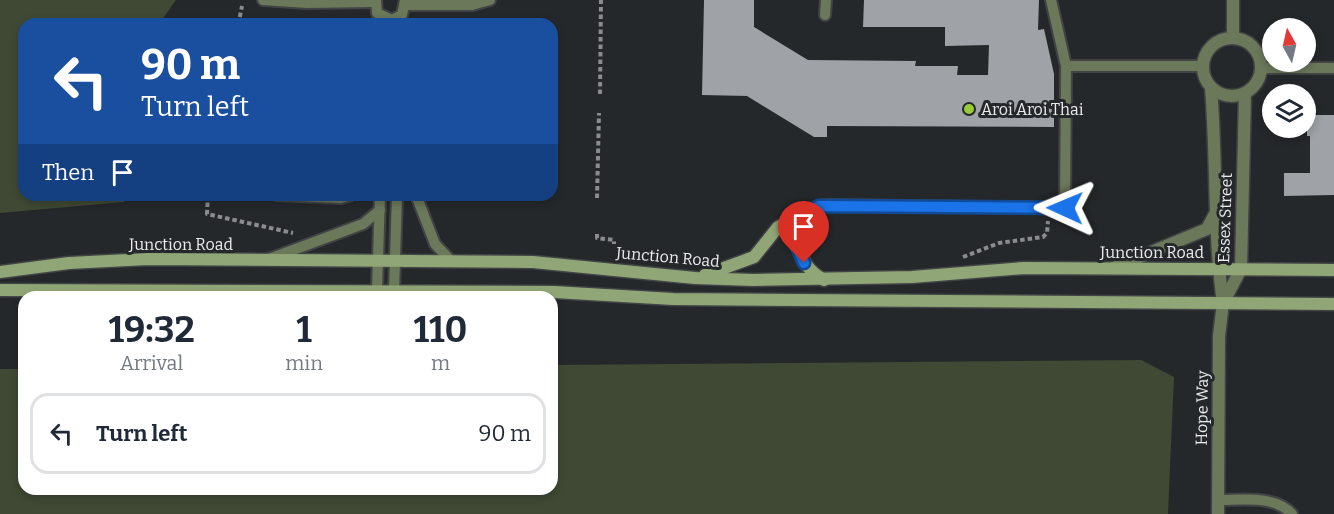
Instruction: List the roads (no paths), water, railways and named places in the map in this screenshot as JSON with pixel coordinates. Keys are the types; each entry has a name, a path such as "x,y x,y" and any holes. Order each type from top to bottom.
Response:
{"main road":[{"path":"695,278 754,257 778,228 800,216"},
{"path":"800,216 797,238 800,255 810,270 824,280"},
{"name":"Junction Road","path":"0,272 100,261 266,260 532,262 695,278 824,280 1024,268 1334,270"},
{"path":"0,290 394,291"},
{"path":"558,292 672,299 1334,304"}],"street":[{"path":"1233,0 1233,38"},
{"path":"1233,38 1245,41 1255,50 1261,68 1256,82 1245,93 1224,95 1211,88 1205,79 1202,66 1211,46 1233,38"},
{"name":"Essex Street","path":"1211,88 1218,206 1218,269 1223,303"},
{"name":"Essex Street","path":"1223,303 1241,269 1245,93"},
{"path":"1113,268 1207,230 1218,206"},
{"name":"Hope Way","path":"1218,514 1219,336 1223,303"}],"lane":[{"path":"263,0 307,3 375,1 375,8 380,18"},
{"path":"400,18 405,2 472,5 490,0"},
{"path":"825,15 826,0"},
{"path":"800,216 819,206 831,205 1065,208 1066,66 1051,0"},
{"path":"1066,66 1202,66"},
{"path":"1261,68 1334,68"},
{"path":"377,290 380,201"},
{"path":"394,291 396,201"},
{"path":"418,201 435,244 451,261"},
{"path":"266,260 363,224 380,210"},
{"path":"1218,500 1270,501 1280,504 1292,514"}],"place":[{"name":"Aroi Aroi Thai","path":"969,109"}]}
